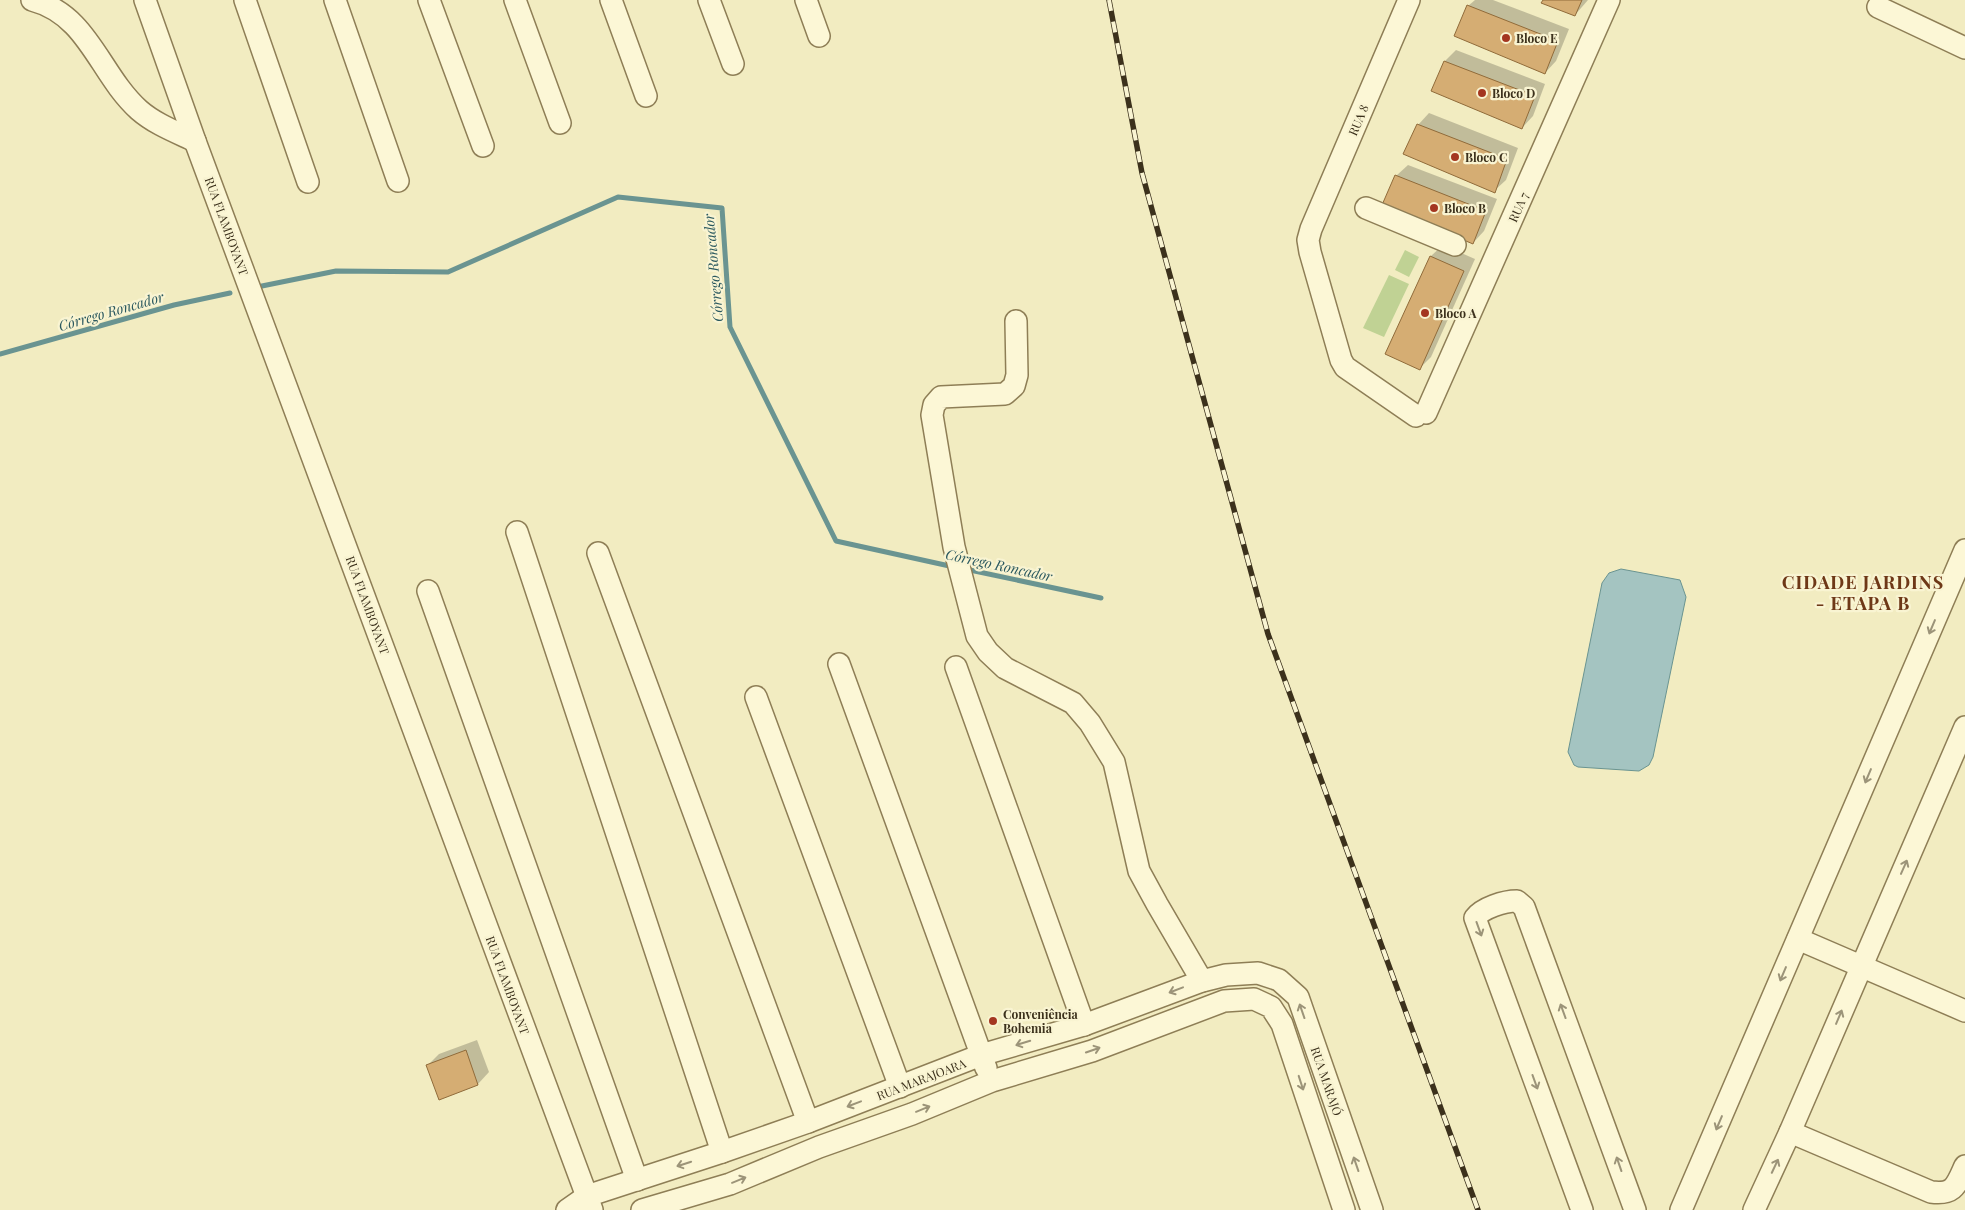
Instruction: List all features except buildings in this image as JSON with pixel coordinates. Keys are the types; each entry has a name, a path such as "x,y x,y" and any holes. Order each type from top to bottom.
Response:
{"street":[{"path":"32,0 48,4 75,24 137,108 152,120 195,141"},
{"name":"RUA FLAMBOYANT","path":"145,0 195,141 589,1203"},
{"path":"245,0 308,182"},
{"path":"335,0 398,181"},
{"path":"429,0 483,146"},
{"path":"515,0 560,123"},
{"path":"611,0 646,96"},
{"path":"709,0 733,64"},
{"path":"806,0 819,36"},
{"name":"RUA 8","path":"1409,0 1311,229 1308,240 1341,360 1345,367 1421,414"},
{"name":"RUA 7","path":"1421,414 1609,0"},
{"path":"1878,7 1965,48"},
{"path":"1366,208 1455,245"},
{"path":"1016,321 1017,375 1014,386 1005,394 941,397 934,404 932,415 954,547 977,636 988,652 1005,668 1073,703 1090,723 1114,762 1139,871 1202,981"},
{"path":"517,532 722,1152"},
{"path":"1681,1210 1965,550"},
{"path":"598,553 801,1098 808,1122"},
{"path":"428,591 637,1180"},
{"path":"840,664 992,1081"},
{"path":"956,668 1084,1025"},
{"path":"756,697 900,1087"},
{"path":"1754,1210 1790,1132 1965,726"},
{"path":"1582,1210 1475,918 1479,913 1510,901 1517,901 1524,907 1635,1210"},
{"path":"1798,940 1965,1011"},
{"path":"642,1210 730,1184 819,1147 912,1114 992,1081 1092,1050 1224,1001 1254,999 1258,973"},
{"name":"RUA MARAJOARA","path":"567,1210 589,1203 637,1180 808,1122 981,1055 1084,1025 1202,981 1226,975 1258,973"},
{"name":"RUA MARAJÓ","path":"1258,973 1279,980 1298,997 1372,1210"},
{"name":"RUA MARAJÓ","path":"1254,999 1271,1007 1282,1024 1344,1210"},
{"path":"1790,1132 1931,1192 1941,1194 1950,1192 1957,1184 1965,1166"}],"green space":[{"path":"1405,250 1419,257 1409,277 1395,270"},
{"path":"1389,275 1409,284 1384,337 1363,328"}],"water":[{"path":"1621,569 1680,580 1686,597 1653,757 1649,765 1639,771 1578,767 1574,765 1568,752 1602,583 1609,573"}],"waterway":[{"name":"Córrego Roncador","path":"257,287 336,271 448,272 618,197 722,208 730,327 836,541 954,567"},
{"name":"Córrego Roncador","path":"0,354 174,305 230,293"},
{"name":"Córrego Roncador","path":"965,569 1101,598"}],"railway":[{"path":"1109,0 1142,173 1268,634 1478,1210"}],"place":[{"name":"Bloco E","path":"1506,38"},
{"name":"Bloco D","path":"1482,93"},
{"name":"Bloco C","path":"1455,157"},
{"name":"Bloco B","path":"1434,208"},
{"name":"Bloco A","path":"1425,313"},
{"name":"Conveniência Bohemia","path":"993,1021"}],"district":[{"name":"CIDADE JARDINS - ETAPA B","path":"1863,592"}]}
